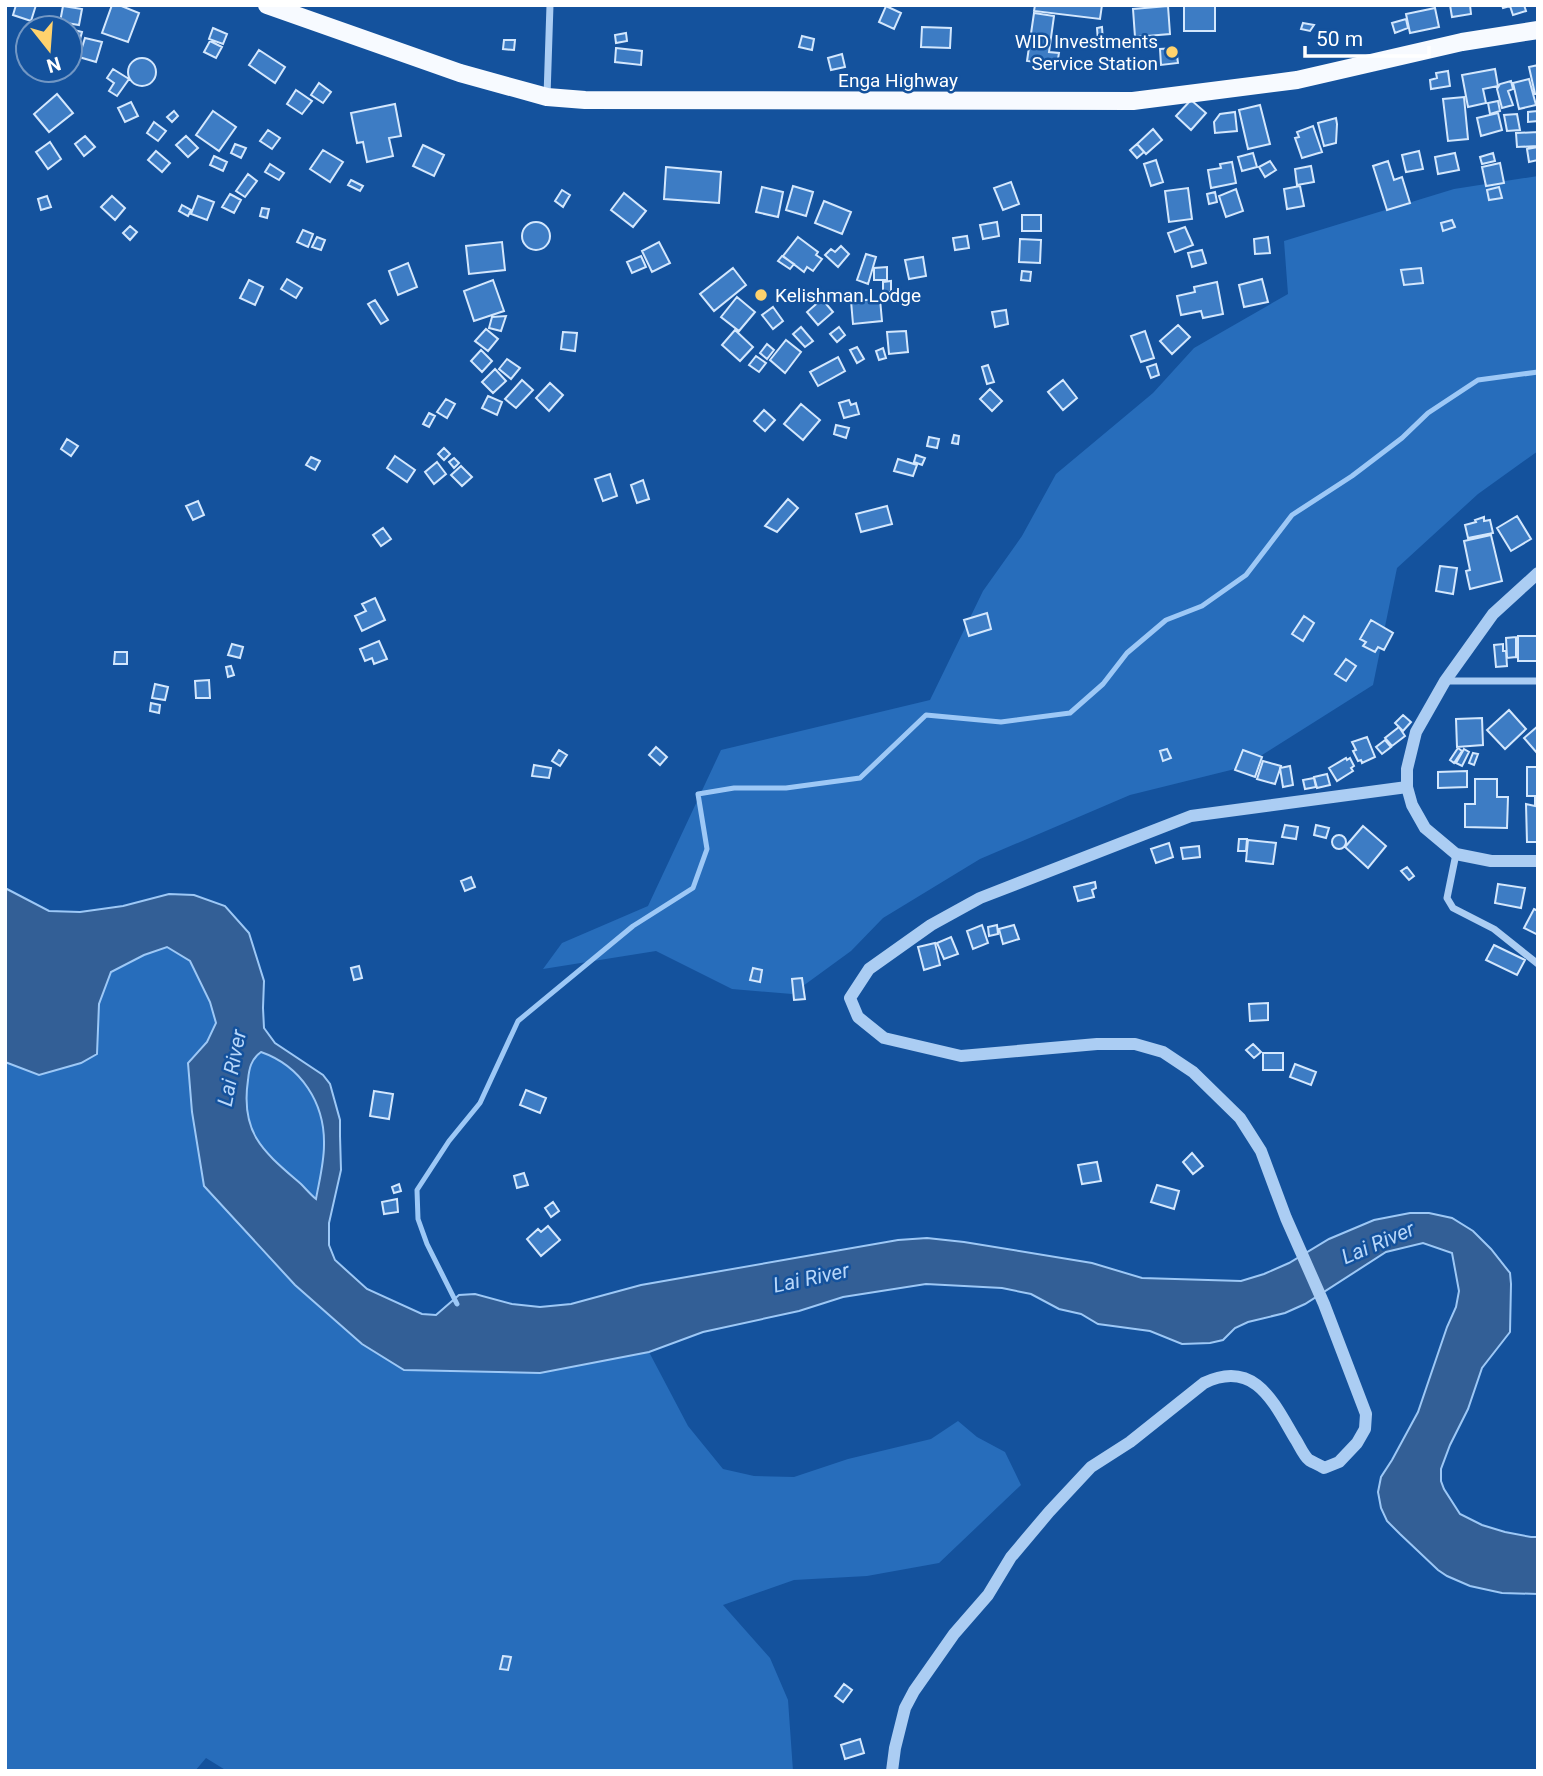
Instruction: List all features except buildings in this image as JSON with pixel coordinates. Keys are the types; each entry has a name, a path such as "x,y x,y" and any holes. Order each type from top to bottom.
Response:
{"main road":[{"name":"Enga Highway","path":"267,5 460,73 547,97 585,100 1133,101 1297,80 1462,42 1538,30"}],"street":[{"path":"547,97 550,5"},
{"path":"1538,573 1493,614 1445,681 1416,732 1407,769 1407,787 1412,805 1425,828 1456,854 1491,861 1538,860"},
{"path":"1445,681 1538,681"},
{"path":"892,1771 905,1709 914,1691 954,1634 988,1595 1011,1557 1091,1467 1130,1442 1204,1383 1216,1377 1233,1375 1252,1380 1273,1402 1308,1459 1324,1468 1339,1462 1357,1443 1365,1429 1366,1414 1261,1151 1240,1118 1193,1072 1163,1052 1135,1044 1097,1044 961,1056 884,1038 858,1017 850,998 869,969 931,925 980,898 1191,816 1407,787"},
{"path":"1456,854 1447,898 1453,908 1494,929 1538,964"}],"shaded area":[{"path":"1538,176 1538,451 1478,494 1397,568 1373,685 1243,767 1130,795 980,859 883,918 851,951 792,994 732,989 656,951 543,969 562,943 648,906 721,750 930,700 983,591 1022,536 1056,474 1153,393 1194,348 1288,294 1284,241 1454,189"},
{"path":"167,947 191,962 210,1002 216,1023 207,1042 188,1063 192,1112 204,1186 295,1285 362,1344 405,1370 540,1373 649,1352 688,1426 723,1469 754,1476 794,1477 848,1459 931,1439 958,1421 977,1437 1005,1452 1021,1485 939,1563 867,1576 794,1580 723,1605 770,1658 788,1700 793,1771 227,1771 206,1758 195,1771 5,1771 5,1062 39,1075 97,1054 99,1004 110,972"},
{"path":"261,1052 275,1058 299,1077 308,1088 321,1116 324,1146 315,1201 267,1153 250,1122 246,1099 248,1076 252,1063"}],"water":[{"name":"Lai River","path":"5,888 49,911 80,912 123,906 169,894 194,895 225,906 249,933 264,981 264,1028 275,1043 323,1075 330,1084 340,1120 341,1170 329,1223 329,1245 335,1260 367,1289 422,1314 436,1315 459,1295 475,1294 512,1304 540,1307 571,1304 641,1285 898,1240 927,1238 1092,1263 1142,1278 1241,1281 1289,1263 1329,1239 1374,1220 1410,1213 1429,1213 1452,1218 1473,1231 1510,1273 1510,1332 1482,1368 1468,1409 1441,1469 1441,1481 1460,1514 1505,1532 1538,1537 1538,1594 1502,1593 1470,1586 1447,1576 1387,1521 1381,1508 1378,1492 1381,1477 1418,1412 1456,1307 1459,1291 1452,1253 1423,1243 1386,1252 1305,1304 1285,1313 1248,1322 1235,1328 1223,1340 1210,1343 1182,1344 1150,1331 1098,1324 1081,1314 1059,1309 1031,1294 1002,1288 926,1284 843,1297 799,1311 703,1332 649,1352 540,1373 404,1370 362,1344 295,1285 204,1186 192,1112 188,1063 207,1042 216,1023 210,1002 190,961 167,947 111,972 99,1004 97,1054 81,1063 39,1075 5,1062","holes":["261,1052 275,1058 308,1088 320,1115 324,1152 316,1199 276,1162 251,1128 246,1099 251,1064"]}],"waterway":[{"path":"457,1304 427,1244 418,1219 417,1190 449,1141 480,1103 518,1021 633,926 693,888 707,849 698,794 734,788 786,788 860,778 926,715 1001,722 1070,713 1103,684 1127,653 1166,620 1202,606 1246,575 1292,515 1352,476 1402,438 1428,413 1478,380 1538,372"}],"place":[{"name":"WID Investments Service Station","path":"1172,52"},
{"name":"Kelishman Lodge","path":"761,295"}]}
